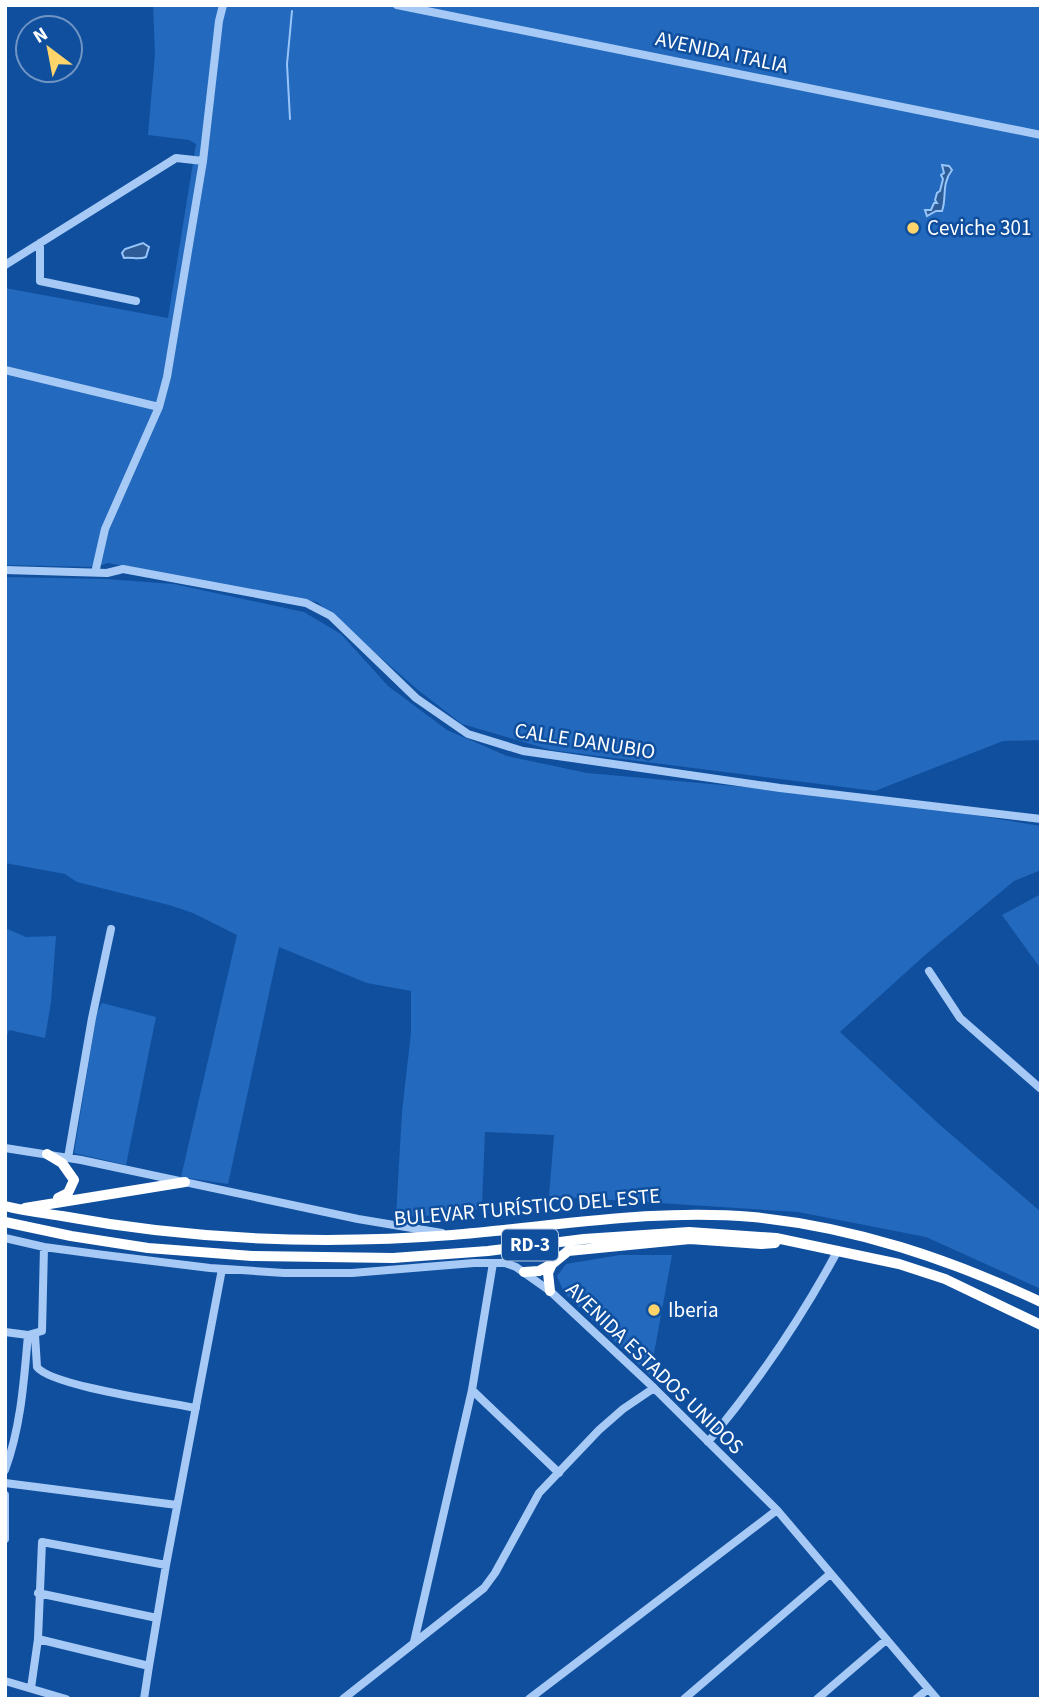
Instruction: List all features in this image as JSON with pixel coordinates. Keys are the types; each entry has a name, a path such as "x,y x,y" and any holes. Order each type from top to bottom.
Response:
{"highway":[{"path":"46,1204 68,1193 74,1180 62,1163 47,1154"},
{"path":"17,1209 185,1182"},
{"name":"BULEVAR TURÍSTICO DEL ESTE","path":"5,1206 147,1230 274,1239 352,1240 454,1235 670,1214 752,1217 835,1229 894,1244 968,1270 1041,1302"},
{"name":"BULEVAR TURÍSTICO DEL ESTE","path":"5,1222 148,1248 252,1256 393,1258 488,1251 584,1239 689,1232 793,1241 898,1264 945,1279 1041,1325"},
{"path":"524,1272 538,1271 568,1251 582,1249 691,1239 761,1244 793,1241"},
{"path":"550,1291 548,1273 552,1264"}],"street":[{"path":"95,573 105,529 159,407 167,377 202,161 223,5"},
{"name":"AVENIDA ITALIA","path":"397,5 1041,135"},
{"path":"5,265 176,158 202,161"},
{"path":"40,243 40,281 136,301"},
{"path":"5,370 159,407"},
{"name":"CALLE DANUBIO","path":"5,570 95,573 123,569 306,603 331,616 415,698 468,734 523,751 780,788 1041,819"},
{"path":"68,1158 92,1018 111,929"},
{"path":"929,971 960,1018 1041,1089"},
{"path":"5,1148 68,1158 358,1219 454,1235"},
{"name":"AVENIDA ESTADOS UNIDOS","path":"5,1238 44,1247 222,1269 352,1273 505,1263 524,1272 550,1291 654,1388 777,1510 937,1699"},
{"path":"5,1332 32,1335 42,1331 44,1247"},
{"path":"708,1442 747,1395 776,1354 838,1250"},
{"path":"414,1642 472,1390 493,1263"},
{"path":"144,1699 166,1565 222,1269"},
{"path":"32,1335 37,1367 48,1377 196,1408"},
{"path":"5,1469 12,1450 32,1335"},
{"path":"343,1699 484,1588 539,1493 611,1418 654,1388"},
{"path":"472,1390 559,1473"},
{"path":"5,1483 177,1505"},
{"path":"5,1495 5,1539"},
{"path":"529,1699 777,1510"},
{"path":"31,1688 38,1639 42,1542 166,1565"},
{"path":"684,1699 830,1574"},
{"path":"38,1593 157,1618"},
{"path":"38,1639 149,1666"},
{"path":"817,1699 886,1640"},
{"path":"5,1681 66,1699"},
{"path":"916,1699 928,1689"}],"shaded area":[{"path":"153,5 1041,5 1041,740 1003,741 875,791 551,750 462,724 418,690 317,602 108,563 95,567 5,565 5,288 168,318 196,144 189,140 148,135 155,54"},
{"path":"942,165 949,166 952,170 946,180 942,211 927,216 925,210 931,210 934,203 937,203 935,200 943,179 941,175 944,173"},
{"path":"143,243 149,247 146,257 124,258 122,253 125,249"},
{"path":"5,577 106,579 174,584 304,612 341,634 388,686 447,730 507,756 587,773 877,799 1041,826 1041,870 1014,881 925,955 840,1032 940,1125 1041,1212 1041,1289 926,1237 798,1212 549,1196 554,1135 485,1132 482,1204 471,1214 396,1217 402,1112 411,1033 411,991 367,983 279,947 228,1184 181,1177 237,935 193,913 169,905 77,882 65,874 5,863"},
{"path":"1041,894 1041,969 1002,915"},
{"path":"5,928 26,937 56,936 51,1002 45,1038 9,1030 5,1041"},
{"path":"102,1003 156,1017 126,1165 74,1153 97,1012"},
{"path":"620,1255 672,1255 650,1375 564,1293 557,1276 566,1264"}],"waterway":[{"path":"290,119 287,64 292,11"}],"place":[{"name":"Ceviche 301","path":"913,228"},
{"name":"Iberia","path":"654,1310"}]}
